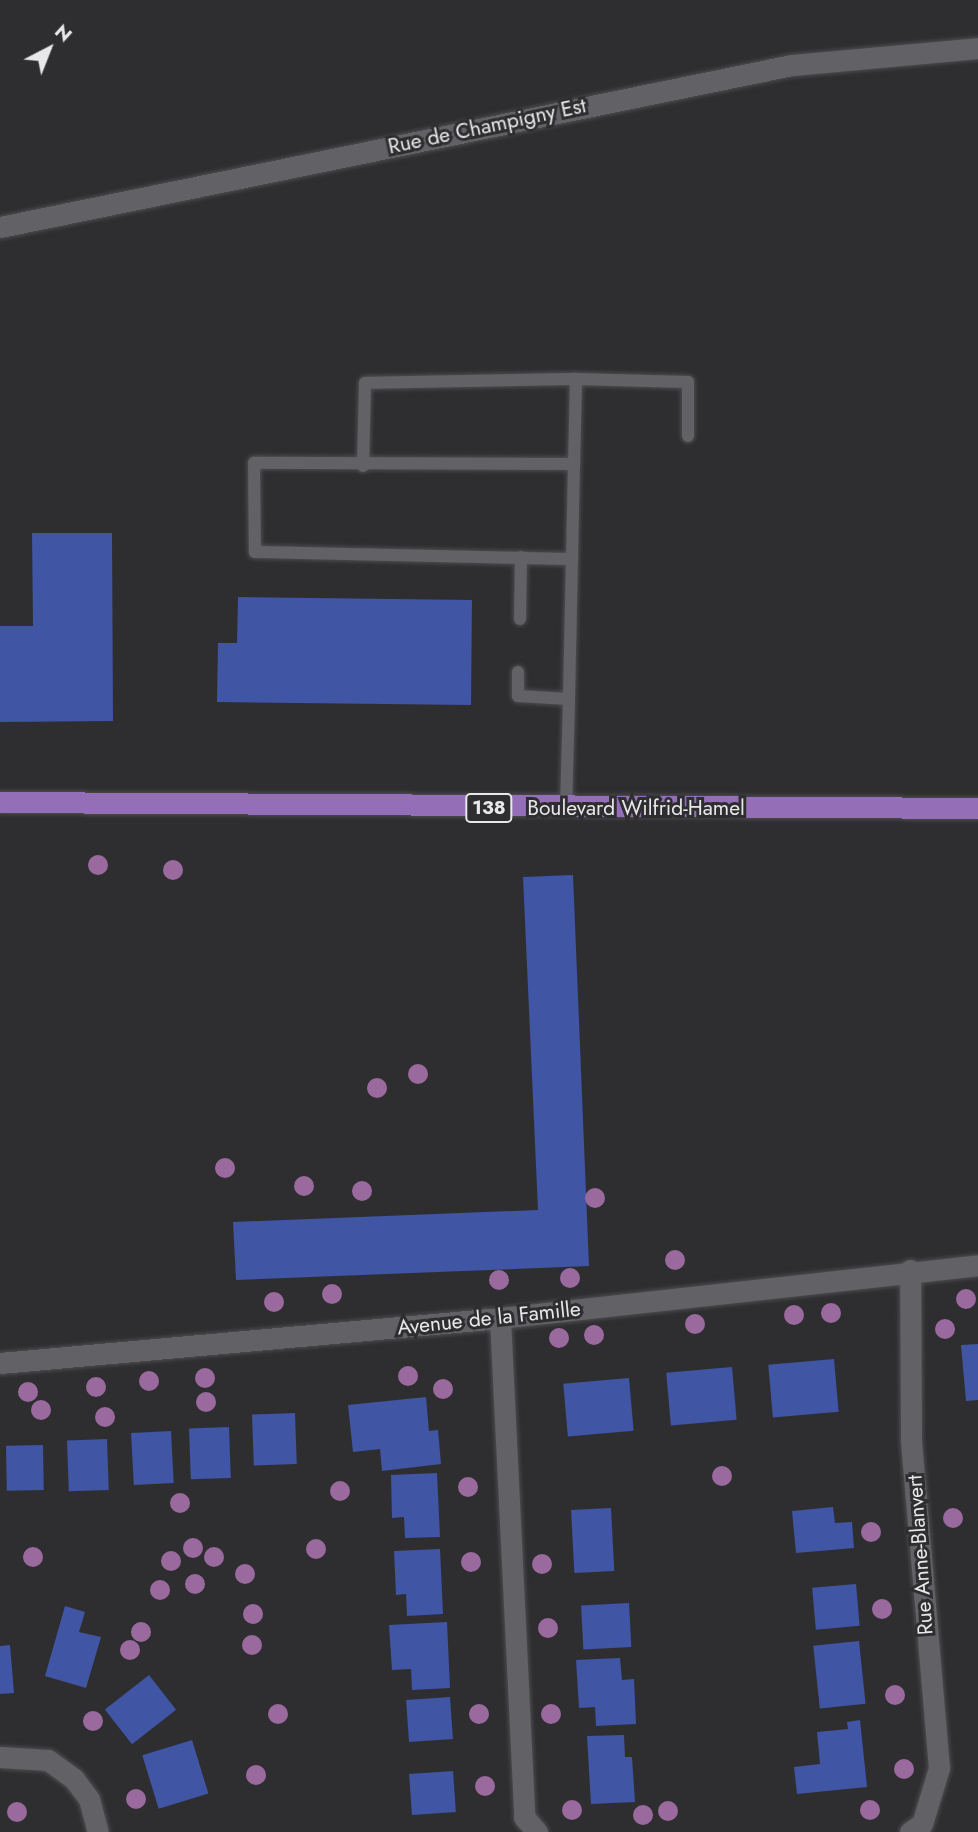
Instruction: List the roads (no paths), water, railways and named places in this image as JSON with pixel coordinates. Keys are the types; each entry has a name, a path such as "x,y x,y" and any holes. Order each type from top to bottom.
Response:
{"main road":[{"name":"Boulevard Wilfrid-Hamel","path":"0,802 566,808 978,808"}],"street":[{"name":"Rue de Champigny Est","path":"0,227 792,65 978,48"},
{"name":"Avenue de la Famille","path":"0,1363 500,1318 911,1270 978,1265"},
{"name":"Rue Anne-Blanvert","path":"910,1832 922,1824 939,1768 911,1440 911,1270"},
{"path":"500,1318 524,1817 537,1832"},
{"path":"0,1757 48,1760 74,1779 89,1799 98,1832"}],"lane":[{"path":"566,808 576,379"},
{"path":"363,466 365,383 576,379 688,382 688,436"},
{"path":"572,559 255,552 254,463 363,466 574,464"},
{"path":"520,619 521,557"},
{"path":"518,672 518,695 569,699"}]}
